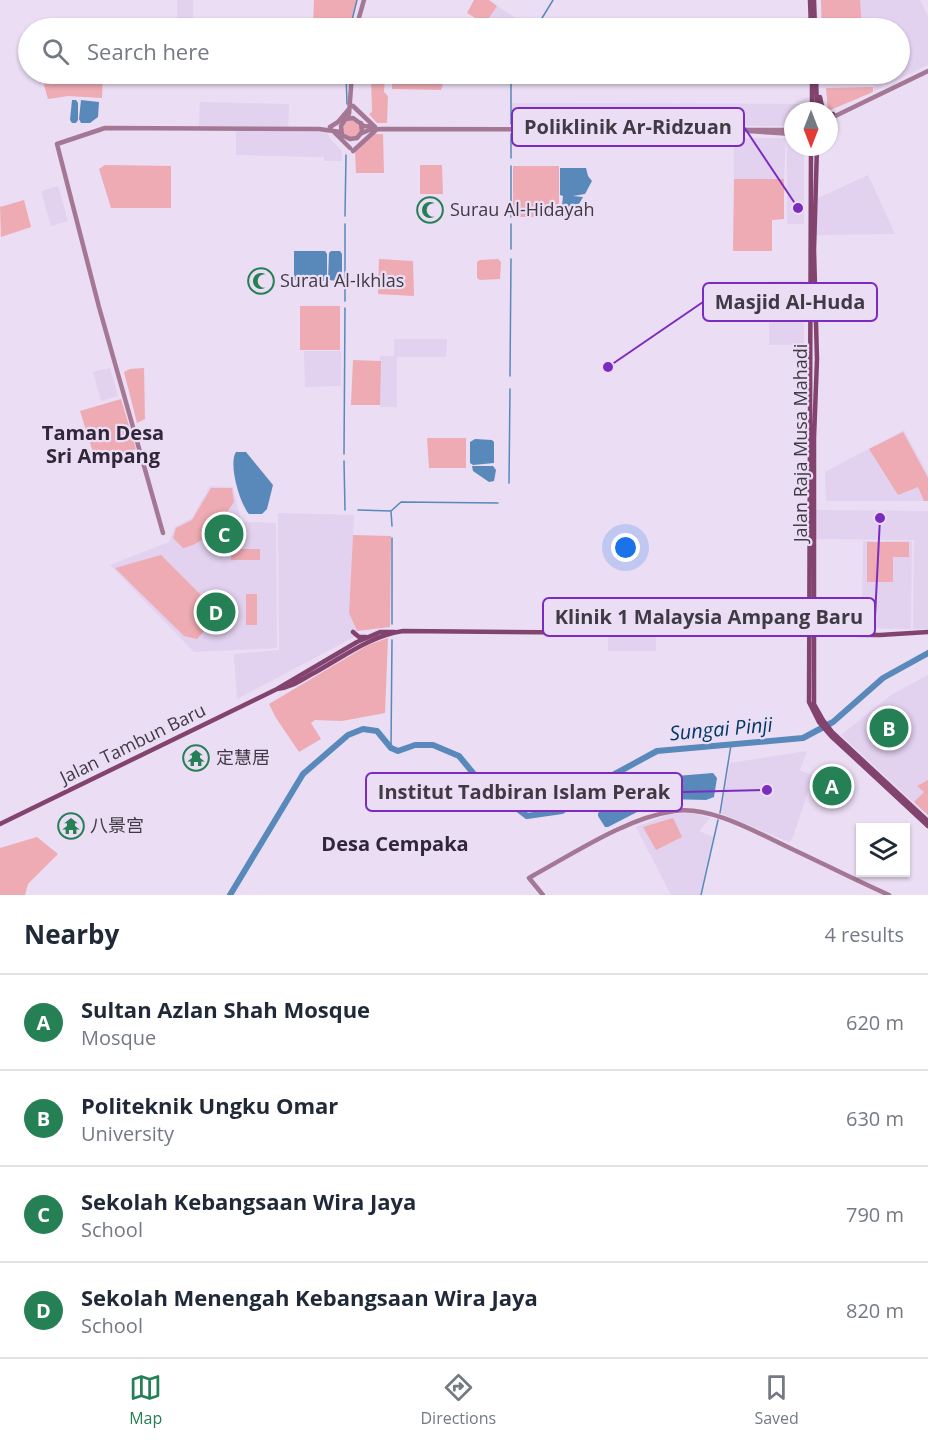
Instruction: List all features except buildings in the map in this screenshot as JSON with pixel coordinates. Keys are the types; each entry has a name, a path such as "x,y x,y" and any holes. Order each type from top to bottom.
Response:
{"main road":[{"path":"812,0 813,18"},
{"path":"812,102 813,84"},
{"path":"816,84 820,102"},
{"path":"817,92 817,102"},
{"name":"Jalan Raja Musa Mahadi","path":"811,156 811,634 814,705 821,721 832,733"},
{"name":"Jalan Raja Musa Mahadi","path":"811,634 817,377 814,250 817,156"},
{"path":"814,438 811,385 814,383 816,345"},
{"path":"343,655 356,643 385,631 811,634 928,632"},
{"path":"353,632 361,637 371,636"},
{"path":"356,643 398,632"},
{"path":"343,655 366,642 385,635"},
{"name":"Jalan Tambun Baru","path":"0,824 278,689 356,643"},
{"name":"Jalan Tambun Baru","path":"278,689 300,681 343,655"},
{"path":"832,733 928,821"},
{"path":"832,733 928,826"}],"street":[{"path":"359,18 364,0"},
{"path":"910,80 928,71"},
{"path":"352,84 352,106 360,134"},
{"path":"838,113 901,84"},
{"path":"341,129 352,106"},
{"path":"331,129 352,106"},
{"path":"352,106 376,129"},
{"path":"347,119 376,129 784,132"},
{"path":"163,533 99,307 57,149 58,143 105,128 341,129"},
{"path":"331,129 351,150 376,129"},
{"path":"341,129 344,137 355,139 364,132 376,129"},
{"path":"543,895 529,878 646,817 675,810 692,810 712,814 889,895"}],"shaded area":[{"path":"177,0 193,0 193,18 177,18"},
{"path":"314,0 357,0 352,18 313,18"},
{"path":"474,0 489,0 497,6 489,18 475,18 467,13"},
{"path":"821,0 920,0 928,17 928,65 910,74 910,18 821,18"},
{"path":"821,0 860,0 861,18 822,18"},
{"path":"497,6 516,18 489,18"},
{"path":"44,84 103,84 102,98 68,96 48,99"},
{"path":"371,84 385,84 384,92 388,96 387,123 377,123 369,114 372,112"},
{"path":"392,84 443,85 441,90 392,89"},
{"path":"874,84 889,84 874,91"},
{"path":"873,87 873,92 838,107 838,102 827,102 826,88"},
{"path":"200,102 289,104 288,129 327,132 330,139 342,151 342,161 324,161 324,157 236,155 236,129 199,128"},
{"path":"511,103 784,104 784,126 511,125"},
{"path":"352,120 358,123 361,129 358,135 352,138 346,135 343,129 346,123"},
{"path":"374,134 383,134 384,173 356,173 355,151"},
{"path":"734,138 784,138 784,179 734,179"},
{"path":"787,156 804,156 804,224 787,224"},
{"path":"105,165 171,166 171,208 111,208 99,169"},
{"path":"420,165 442,165 443,194 420,194"},
{"path":"513,166 559,166 559,217 513,217"},
{"path":"868,175 895,234 815,235 816,199"},
{"path":"734,179 784,179 784,219 772,220 772,251 733,251"},
{"path":"58,186 68,221 51,226 41,191"},
{"path":"24,200 31,227 1,237 0,207"},
{"path":"379,259 413,261 414,296 378,294"},
{"path":"498,259 501,262 500,279 480,280 477,278 477,262"},
{"path":"769,281 804,281 804,345 769,345"},
{"path":"300,306 340,306 340,350 300,350"},
{"path":"394,339 447,339 446,357 397,357 397,407 380,407 380,356 394,356"},
{"path":"304,351 341,351 341,386 305,387"},
{"path":"353,360 381,361 380,405 351,405"},
{"path":"110,368 118,396 101,401 93,372"},
{"path":"144,368 145,419 137,423 124,372"},
{"path":"121,399 136,449 96,462 80,411"},
{"path":"904,430 928,475 928,501 826,501 825,472"},
{"path":"903,432 928,478 928,501 924,501 918,487 898,495 869,449"},
{"path":"427,438 466,438 466,468 429,468"},
{"path":"210,486 233,487 241,522 276,523 277,648 194,652 110,565 169,542 175,527 192,518"},
{"path":"211,488 232,488 234,502 219,524 207,536 183,548 173,538 176,528 192,520"},
{"path":"816,510 928,511 928,629 913,629 914,540 816,539"},
{"path":"278,513 354,515 349,613 358,635 237,699 234,654 279,650"},
{"path":"353,535 391,536 390,627 357,631 349,613"},
{"path":"863,541 912,541 911,629 862,628"},
{"path":"867,542 909,542 909,557 893,557 893,582 867,582"},
{"path":"231,549 260,549 260,560 231,560"},
{"path":"161,555 215,609 214,620 197,639 184,636 115,568"},
{"path":"246,594 257,594 257,625 246,625"},
{"path":"608,613 685,613 685,634 656,634 656,651 608,651"},
{"path":"388,638 385,713 342,721 315,720 311,723 321,739 299,752 269,704 368,645"},
{"path":"928,675 928,816 841,735 891,695"},
{"path":"807,751 800,770 813,776 793,837 789,842 720,813 730,763"},
{"path":"928,780 928,815 914,802 924,792 917,786"},
{"path":"693,813 710,818 699,831 713,837 700,895 671,895 636,827 670,814"},
{"path":"673,818 682,837 656,850 643,827"},
{"path":"37,837 58,854 28,884 25,895 0,895 0,848"}],"water":[{"path":"72,100 78,103 76,123 70,120"},
{"path":"81,100 99,102 98,117 90,123 81,123 79,119"},
{"path":"560,168 586,168 592,181 585,194 573,196 583,197 572,216 561,215 563,196 560,195"},
{"path":"294,251 325,251 327,279 325,281 294,280"},
{"path":"331,251 340,251 342,254 342,279 339,281 328,280"},
{"path":"475,439 494,442 494,463 473,465 470,463 470,442"},
{"path":"236,452 246,452 273,485 267,509 262,514 249,514 242,502 234,474 233,465"},
{"path":"472,466 493,466 496,470 494,481 489,482 473,471"},
{"path":"713,773 717,778 714,797 706,800 666,799 651,806 642,794 641,789 664,777"},
{"path":"630,794 636,795 642,805 641,810 605,827 598,813"}],"waterway":[{"path":"352,18 357,0"},
{"path":"542,18 553,0"},
{"path":"346,84 347,104"},
{"path":"511,84 511,124"},
{"path":"511,134 511,158"},
{"path":"345,216 346,155"},
{"path":"511,166 511,217"},
{"path":"345,224 345,301"},
{"path":"511,224 511,249"},
{"path":"510,376 511,259"},
{"path":"344,454 345,308"},
{"path":"509,483 510,389"},
{"path":"344,461 345,510"},
{"path":"392,526 391,511 401,502 498,503"},
{"path":"358,510 391,511"},
{"path":"392,538 392,624"},
{"path":"391,748 392,640"},
{"name":"Sungai Pinji","path":"230,895 303,774 348,735 363,729 377,731 391,748 398,751 415,745 433,745 459,756 478,779 527,816 562,811 613,775 657,751 803,738 833,722 883,678 928,653"},
{"path":"720,813 731,745"},
{"path":"701,895 718,820"}],"place":[{"name":"Poliklinik Ar-Ridzuan","path":"798,208"},
{"name":"Surau Al-Hidayah","path":"430,210"},
{"name":"Surau Al-Ikhlas","path":"261,281"},
{"name":"Masjid Al-Huda","path":"608,367"},
{"name":"Klinik 1 Malaysia Ampang Baru","path":"880,518"},
{"name":"Sekolah Kebangsaan Wira Jaya","path":"224,534"},
{"name":"Sekolah Menengah Kebangsaan Wira Jaya","path":"216,612"},
{"name":"Politeknik Ungku Omar","path":"889,728"},
{"name":"定慧居","path":"196,758"},
{"name":"Sultan Azlan Shah Mosque","path":"832,786"},
{"name":"Institut Tadbiran Islam Perak","path":"767,790"},
{"name":"八景宫","path":"71,826"}],"district":[{"name":"Taman Desa Sri Ampang","path":"103,444"},
{"name":"Desa Cempaka","path":"395,844"}]}
